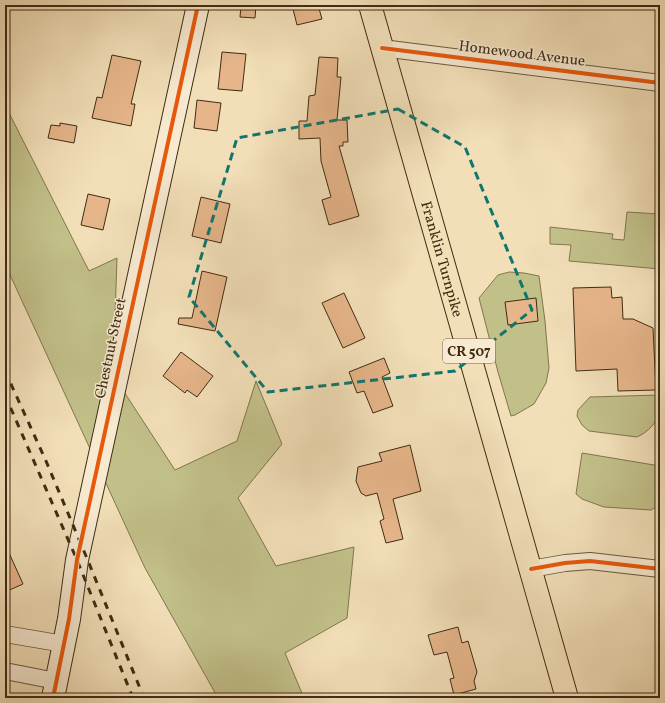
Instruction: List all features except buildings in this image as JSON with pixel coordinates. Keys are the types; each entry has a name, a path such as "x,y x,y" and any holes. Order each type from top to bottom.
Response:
{"main road":[{"name":"Franklin Turnpike","path":"370,5 567,698"}],"street":[{"name":"Chestnut Street","path":"55,689 69,619 77,560 198,5"},
{"name":"Homewood Avenue","path":"382,48 660,83"},
{"path":"531,570 565,563 590,561 660,569"},
{"path":"5,634 64,644"},
{"path":"5,671 55,689"}],"highlighted area":[{"path":"398,109 465,147 532,310 455,371 268,392 189,297 237,138"}],"shaded area":[{"path":"5,105 89,271 117,258 113,375 175,470 237,441 256,381 282,444 238,498 276,566 354,547 347,618 285,653 304,698 218,698 145,568 5,264"},
{"path":"627,212 660,214 660,269 569,261 571,245 550,244 550,227 613,234 612,239 624,240"},
{"path":"509,272 539,276 549,368 546,383 534,404 511,416 479,298 498,275"},
{"path":"660,395 660,409 657,419 645,433 637,437 589,431 582,425 577,416 578,410 590,397"},
{"path":"582,453 660,466 660,505 651,510 604,507 582,499 576,494"}],"railway":[{"path":"5,371 46,461 144,698"},
{"path":"5,395 77,560 133,698"}],"cycle path":[{"path":"53,698 69,619 77,560 198,5"},
{"path":"382,48 660,83"},
{"path":"531,569 565,563 590,561 660,569"}]}
